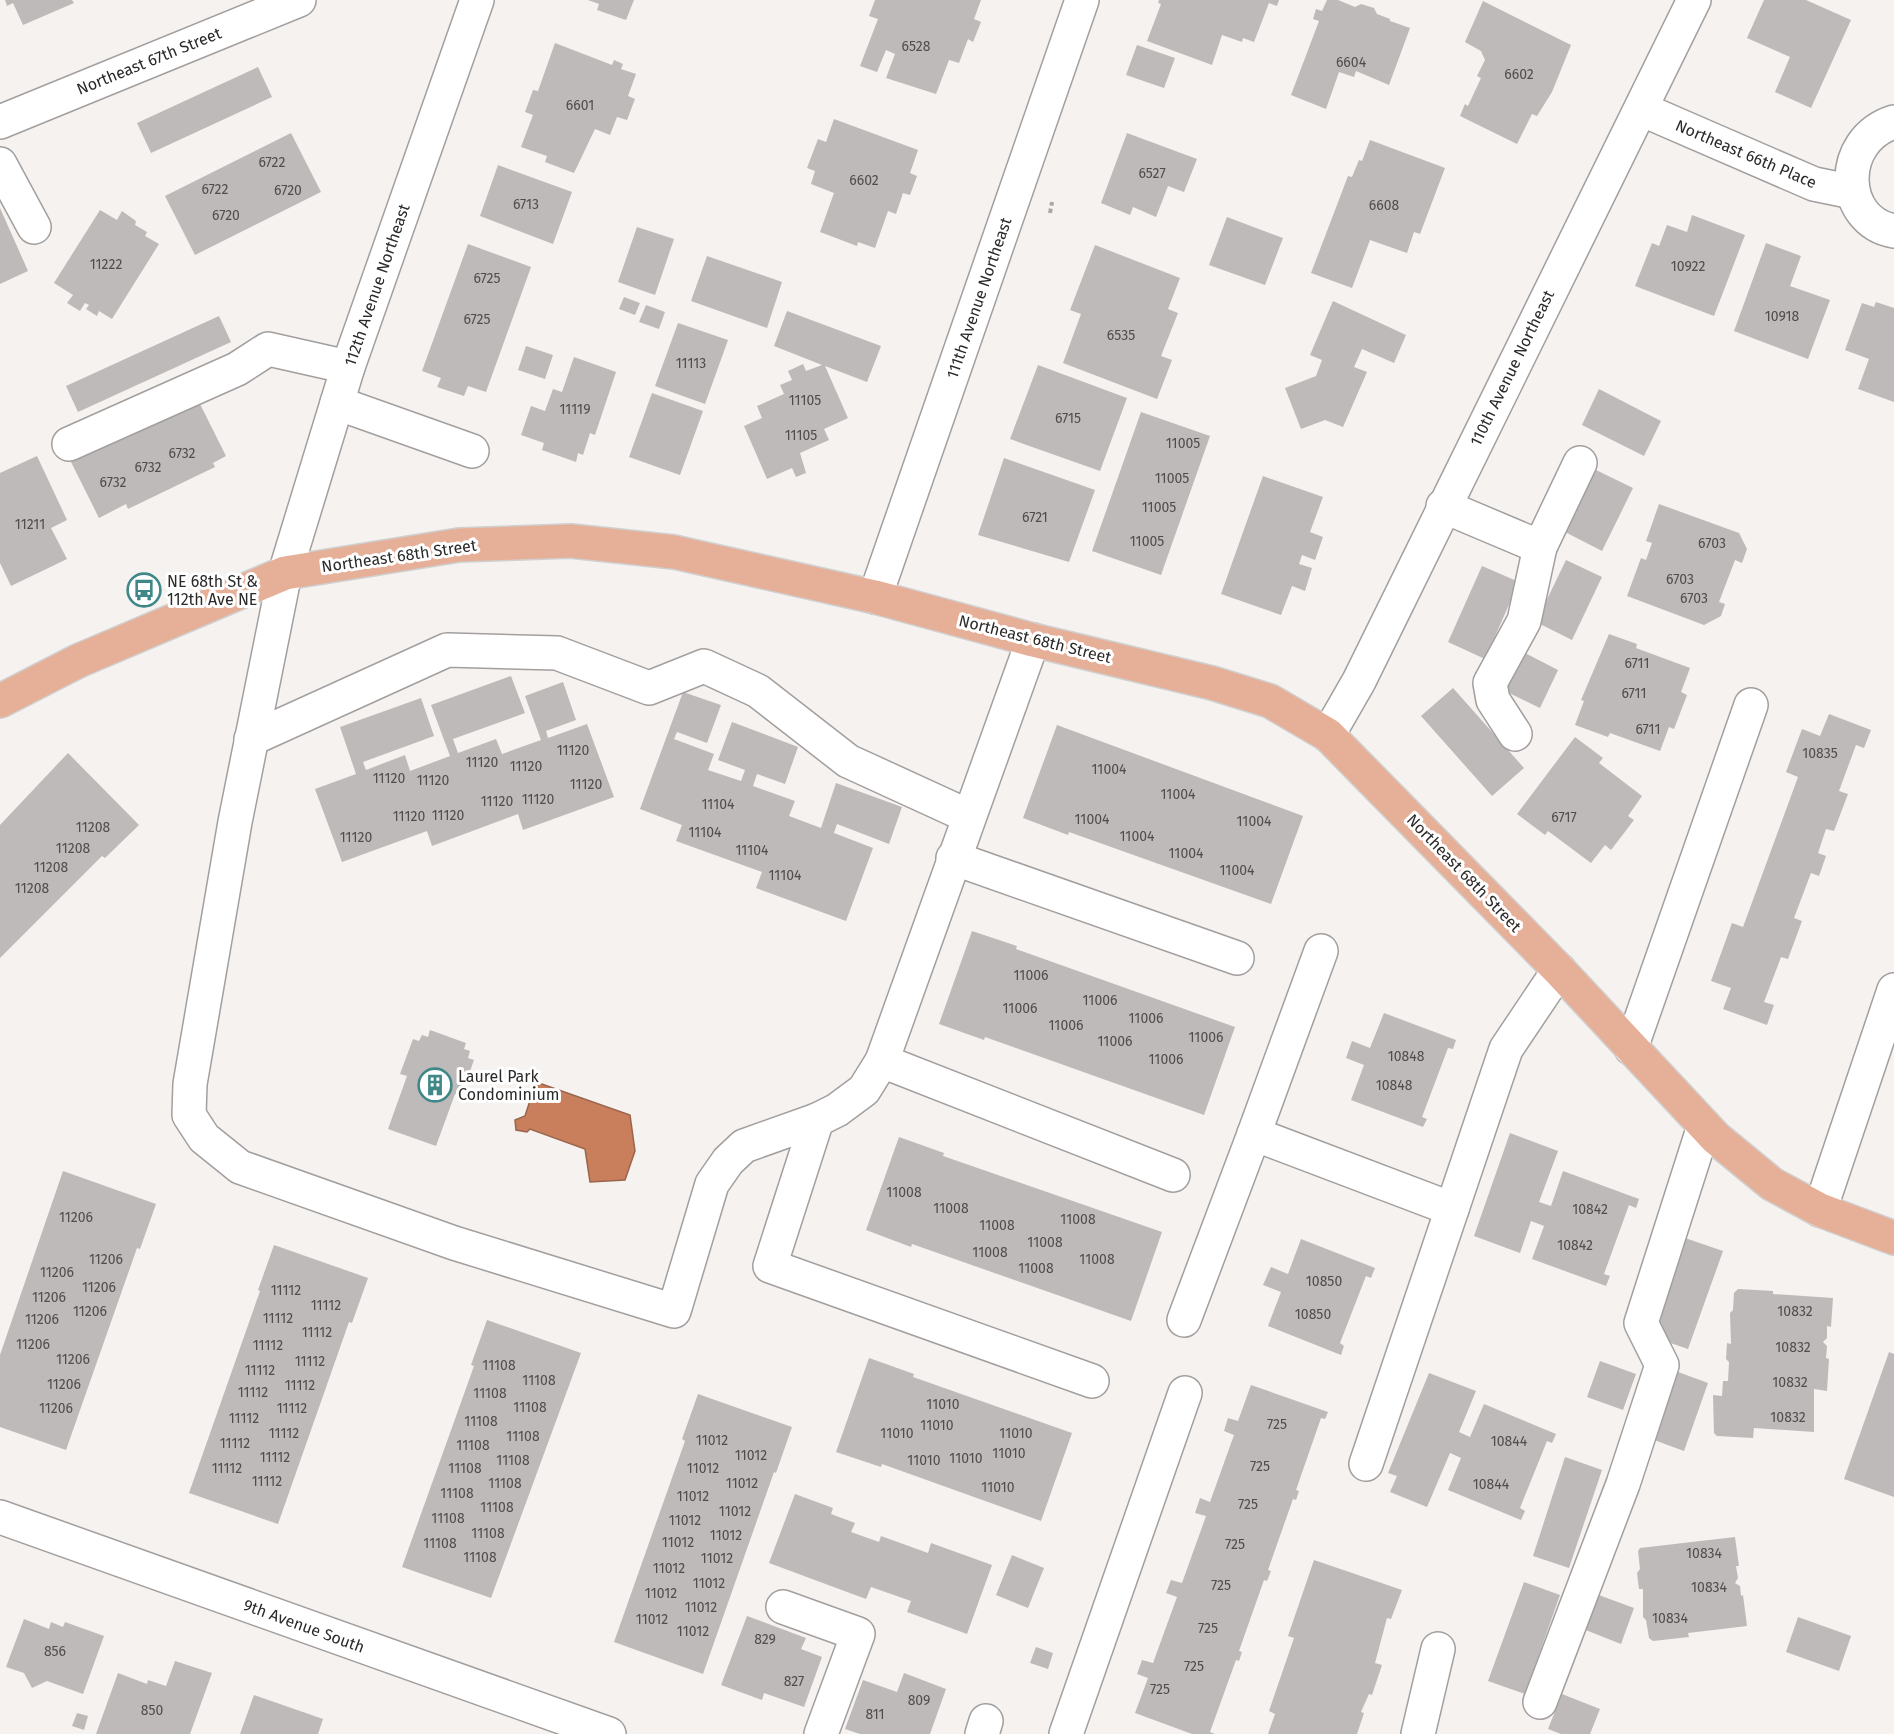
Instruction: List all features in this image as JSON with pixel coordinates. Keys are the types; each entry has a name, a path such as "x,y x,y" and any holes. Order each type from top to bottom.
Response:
{"main road":[{"name":"Northeast 68th Street","path":"0,701 78,661 285,573 459,545 571,541 674,552 875,597 1033,640 1212,683 1270,701 1328,735 1559,970 1704,1126 1772,1184 1820,1210 1894,1238"}],"street":[{"name":"Northeast 67th Street","path":"0,123 299,0"},
{"name":"112th Avenue Northeast","path":"477,0 348,367 285,573 251,739 190,1084 189,1115 204,1138 240,1167 453,1243 674,1311 712,1184 728,1161 744,1146 817,1120"},
{"name":"111th Avenue Northeast","path":"875,597 1082,0"},
{"name":"110th Avenue Northeast","path":"1328,735 1359,681 1443,506 1694,0"},
{"name":"Northeast 66th Place","path":"1641,109 1814,184 1853,192"},
{"path":"1894,122 1882,125 1866,137 1856,153 1851,173 1853,192 1861,209 1874,222 1894,231"},
{"path":"0,164 34,227"},
{"path":"69,444 237,369 268,349 348,367"},
{"path":"337,403 472,452"},
{"path":"1515,734 1493,700 1490,683 1524,621 1540,548 1580,463"},
{"path":"1443,506 1540,548"},
{"path":"1033,640 882,1061 864,1090 837,1110 817,1120 770,1266 1092,1381"},
{"path":"251,739 447,650 557,653 649,688 704,666 758,691 848,761 968,816"},
{"path":"1631,1048 1751,705"},
{"path":"953,858 1237,958"},
{"path":"1184,1320 1321,951"},
{"path":"1366,1464 1506,1049 1559,970"},
{"path":"1820,1210 1894,990"},
{"path":"882,1061 1173,1175"},
{"path":"1540,1702 1623,1484 1662,1365 1641,1323 1704,1126"},
{"path":"1254,1134 1452,1209"},
{"path":"1066,1734 1185,1393"},
{"name":"9th Avenue South","path":"0,1517 609,1734"},
{"path":"783,1607 858,1634 821,1734"},
{"path":"1418,1734 1438,1649"}],"shaded area":[{"path":"536,1082 630,1115 635,1151 625,1180 590,1182 585,1149 530,1129 527,1132 516,1130 515,1120 525,1116"}],"building":[{"path":"5,0 72,0 74,3 23,25 13,3 7,6"},
{"path":"588,0 634,0 626,20 597,10 599,4"},
{"path":"875,0 981,0 974,19 981,22 973,42 968,39 959,63 949,60 936,94 886,78 895,54 886,50 877,72 860,66 878,19 869,16"},
{"path":"1159,0 1279,0 1277,6 1269,3 1254,42 1243,38 1242,42 1222,35 1212,65 1147,41 1161,4 1158,3"},
{"path":"1327,0 1338,0 1355,7 1361,4 1374,8 1377,14 1410,28 1389,85 1356,71 1354,77 1339,72 1326,109 1291,95 1319,21 1313,19 1316,9 1322,11"},
{"path":"1764,0 1806,0 1851,20 1811,108 1775,92 1790,57 1747,38"},
{"path":"1483,1 1571,45 1552,92 1537,116 1532,114 1517,144 1460,116 1465,104 1468,106 1481,78 1477,76 1485,60 1481,51 1465,42"},
{"path":"555,43 612,65 614,60 623,64 621,69 636,74 628,96 635,99 627,120 617,117 610,135 595,129 574,173 545,162 547,156 521,147 533,115 525,112 533,90 538,91"},
{"path":"1137,45 1175,58 1164,88 1126,75"},
{"path":"258,67 272,97 151,153 137,123"},
{"path":"834,119 918,150 910,173 917,176 910,195 903,193 896,214 888,211 875,248 858,242 857,246 820,232 834,193 811,184 815,171 807,168 818,139 826,142"},
{"path":"291,133 321,192 195,255 165,196"},
{"path":"1127,133 1197,159 1184,192 1168,186 1156,217 1133,207 1130,215 1101,203"},
{"path":"1370,140 1445,168 1420,234 1414,232 1407,253 1370,240 1352,288 1311,273 1348,176 1352,177 1359,160 1362,161"},
{"path":"498,165 572,192 553,244 480,216"},
{"path":"0,208 28,271 0,284"},
{"path":"100,210 117,220 122,211 136,221 135,225 147,232 145,236 159,244 112,319 99,311 97,316 86,309 89,305 85,303 80,311 67,303 73,295 54,283"},
{"path":"1692,215 1745,235 1714,316 1635,286 1652,243 1659,246 1667,225 1687,232"},
{"path":"1227,217 1283,238 1265,285 1209,265"},
{"path":"637,227 674,239 655,295 618,282"},
{"path":"1766,243 1801,256 1790,286 1830,300 1808,359 1734,331"},
{"path":"468,244 531,267 486,392 468,386 464,396 437,387 441,378 422,371"},
{"path":"1095,245 1180,278 1168,309 1178,313 1161,356 1172,360 1157,399 1063,363 1081,314 1070,310"},
{"path":"707,256 782,282 767,328 691,301"},
{"path":"624,297 640,303 635,315 619,309"},
{"path":"1333,301 1406,335 1394,363 1362,349 1354,367 1367,372 1343,427 1325,420 1301,429 1285,388 1316,376 1322,360 1310,355"},
{"path":"1876,302 1894,308 1894,402 1858,389 1869,359 1845,350 1862,303 1874,307"},
{"path":"646,305 665,312 659,329 639,322"},
{"path":"787,311 881,346 867,382 825,366 848,418 824,429 829,440 800,453 806,473 796,477 792,468 767,479 744,426 762,418 757,406 784,394 780,385 792,380 788,371 803,364 806,371 822,365 774,346"},
{"path":"219,316 231,342 78,412 66,386"},
{"path":"678,323 728,340 705,404 655,386"},
{"path":"526,346 553,355 545,379 518,370"},
{"path":"574,357 616,372 595,435 590,433 583,455 578,453 576,462 542,450 544,443 521,435 531,406 545,411 553,389 562,392"},
{"path":"1038,365 1127,398 1100,471 1010,439"},
{"path":"1599,389 1661,421 1644,456 1582,425"},
{"path":"652,393 703,411 680,475 629,457"},
{"path":"197,398 226,456 213,463 215,467 128,509 126,504 99,518 70,460"},
{"path":"1141,412 1210,436 1161,575 1092,551"},
{"path":"37,456 67,520 51,528 67,559 11,586 0,563 0,473"},
{"path":"1004,458 1095,490 1069,562 978,535"},
{"path":"1596,470 1633,488 1602,551 1565,532"},
{"path":"1263,476 1323,497 1310,532 1323,537 1315,560 1302,555 1299,564 1312,568 1305,591 1292,586 1281,615 1221,594"},
{"path":"1659,504 1739,533 1747,549 1742,563 1735,560 1719,602 1725,604 1721,616 1704,625 1627,596 1641,558 1646,560 1652,543 1646,541"},
{"path":"1566,560 1602,577 1572,640 1536,622"},
{"path":"1482,566 1519,582 1485,659 1448,642"},
{"path":"1609,634 1637,644 1636,648 1690,668 1681,692 1687,695 1674,729 1669,727 1660,751 1610,733 1608,737 1575,725 1584,701 1581,700"},
{"path":"1521,651 1558,670 1540,708 1503,690"},
{"path":"511,676 525,713 453,739 458,753 496,739 502,754 541,740 525,696 563,682 576,720 546,731 548,738 587,724 614,797 523,830 518,814 432,846 427,831 342,862 315,789 356,774 340,727 421,698 434,736 363,762 366,770 405,755 410,771 450,756 431,705"},
{"path":"1453,688 1524,768 1492,796 1421,716"},
{"path":"683,692 721,705 707,743 677,732 674,739 714,754 708,770 741,781 745,770 718,760 732,722 798,747 785,784 757,774 753,786 795,801 789,816 821,828 836,783 902,807 889,844 837,824 834,833 873,848 846,921 756,888 762,872 676,841 682,825 640,809"},
{"path":"1829,714 1871,730 1864,748 1856,745 1839,791 1848,794 1834,831 1826,829 1818,853 1826,856 1819,876 1811,873 1794,918 1802,921 1788,959 1781,957 1764,1002 1774,1005 1767,1025 1723,1009 1731,988 1711,981 1732,923 1743,927 1798,777 1786,772 1802,729 1820,736"},
{"path":"1057,725 1303,816 1271,904 1069,832 1068,835 1023,818"},
{"path":"1575,737 1603,758 1599,763 1642,796 1628,816 1634,820 1611,850 1605,845 1591,863 1548,831 1545,835 1517,814"},
{"path":"68,753 139,825 105,858 102,856 0,958 0,825"},
{"path":"972,931 1017,946 1016,949 1235,1027 1204,1115 985,1037 984,1040 939,1024"},
{"path":"1384,1013 1456,1040 1453,1049 1448,1048 1422,1117 1427,1119 1423,1127 1351,1100 1364,1065 1346,1058 1352,1041 1370,1048"},
{"name":"Laurel Park Condominium","path":"430,1030 466,1043 464,1049 470,1051 468,1058 474,1060 461,1096 455,1094 436,1146 388,1129 407,1076 400,1074 413,1039 419,1041 422,1035 428,1037"},
{"path":"1510,1133 1558,1151 1539,1202 1551,1206 1563,1171 1639,1199 1636,1208 1629,1205 1604,1274 1610,1276 1606,1286 1532,1259 1544,1226 1531,1221 1520,1253 1474,1236"},
{"path":"899,1137 944,1153 943,1156 1162,1232 1131,1321 866,1230"},
{"path":"63,1171 156,1204 140,1249 137,1248 66,1450 0,1427 0,1355"},
{"path":"1685,1238 1723,1251 1688,1349 1650,1336"},
{"path":"1301,1239 1375,1268 1371,1278 1366,1276 1340,1343 1344,1346 1341,1355 1268,1326 1281,1292 1263,1285 1271,1267 1288,1274"},
{"path":"274,1245 368,1278 352,1323 349,1322 278,1524 189,1493"},
{"path":"1738,1289 1833,1298 1831,1327 1827,1326 1827,1338 1823,1342 1827,1346 1826,1358 1829,1359 1827,1391 1814,1389 1814,1432 1754,1428 1753,1438 1717,1436 1714,1433 1713,1395 1722,1396 1723,1381 1728,1381 1729,1362 1726,1359 1727,1343 1731,1344 1730,1313 1733,1310 1734,1293"},
{"path":"487,1320 581,1353 491,1598 402,1567 474,1366 471,1365"},
{"path":"1889,1352 1894,1354 1894,1497 1844,1479"},
{"path":"869,1358 914,1374 913,1377 1072,1433 1041,1521 882,1464 881,1467 836,1452"},
{"path":"1600,1361 1636,1374 1623,1410 1587,1397"},
{"path":"1670,1369 1708,1383 1684,1451 1646,1437"},
{"path":"1429,1373 1476,1391 1459,1432 1470,1437 1484,1404 1556,1434 1552,1443 1547,1441 1520,1508 1525,1511 1521,1520 1448,1490 1461,1458 1450,1453 1427,1507 1390,1492 1397,1476 1388,1473"},
{"path":"1251,1385 1328,1412 1325,1419 1321,1418 1296,1490 1299,1491 1296,1500 1293,1499 1268,1570 1271,1571 1267,1581 1264,1580 1239,1651 1242,1652 1239,1661 1236,1660 1210,1732 1215,1734 1192,1734 1135,1713 1148,1678 1137,1674 1142,1660 1153,1663 1177,1597 1166,1593 1171,1580 1182,1583 1206,1516 1195,1513 1200,1498 1210,1502 1234,1435 1224,1431 1228,1418 1238,1421"},
{"path":"698,1394 792,1427 703,1674 614,1642 685,1441 682,1439"},
{"path":"1565,1457 1602,1470 1569,1568 1533,1556"},
{"path":"795,1494 833,1508 831,1514 855,1523 851,1532 879,1542 881,1536 928,1553 931,1543 992,1565 967,1634 907,1612 911,1601 871,1587 866,1599 769,1563"},
{"path":"1735,1537 1739,1566 1736,1566 1738,1578 1735,1583 1740,1586 1741,1596 1743,1595 1747,1626 1688,1633 1689,1637 1653,1641 1649,1638 1646,1620 1643,1617 1643,1589 1639,1589 1637,1573 1640,1569 1638,1551 1640,1548"},
{"path":"1012,1555 1044,1568 1028,1608 996,1595"},
{"path":"1314,1560 1402,1590 1391,1619 1387,1618 1375,1663 1382,1665 1372,1695 1369,1694 1361,1712 1364,1713 1357,1734 1268,1734 1275,1714 1269,1711 1294,1638 1288,1636"},
{"path":"1524,1582 1560,1595 1525,1694 1488,1681"},
{"path":"1596,1594 1634,1608 1621,1644 1583,1629"},
{"path":"747,1616 806,1638 801,1649 822,1657 804,1707 764,1693 762,1700 721,1685"},
{"path":"1798,1617 1851,1636 1839,1671 1786,1652"},
{"path":"24,1619 49,1629 51,1622 63,1627 65,1622 104,1636 83,1694 47,1681 32,1688 24,1673 6,1667"},
{"path":"1036,1647 1053,1653 1048,1669 1030,1663"},
{"path":"175,1661 212,1673 190,1734 96,1734 118,1673 147,1684 148,1680 166,1686"},
{"path":"904,1673 946,1689 930,1734 860,1734 845,1729 863,1680 897,1692"},
{"path":"1562,1694 1600,1709 1590,1734 1561,1734 1548,1729"},
{"path":"254,1695 323,1719 318,1734 240,1734"},
{"path":"77,1713 88,1716 84,1730 72,1726"}],"place":[{"name":"NE 68th St & 112th Ave NE","path":"144,590"},
{"name":"Laurel Park Condominium","path":"435,1085"}]}
